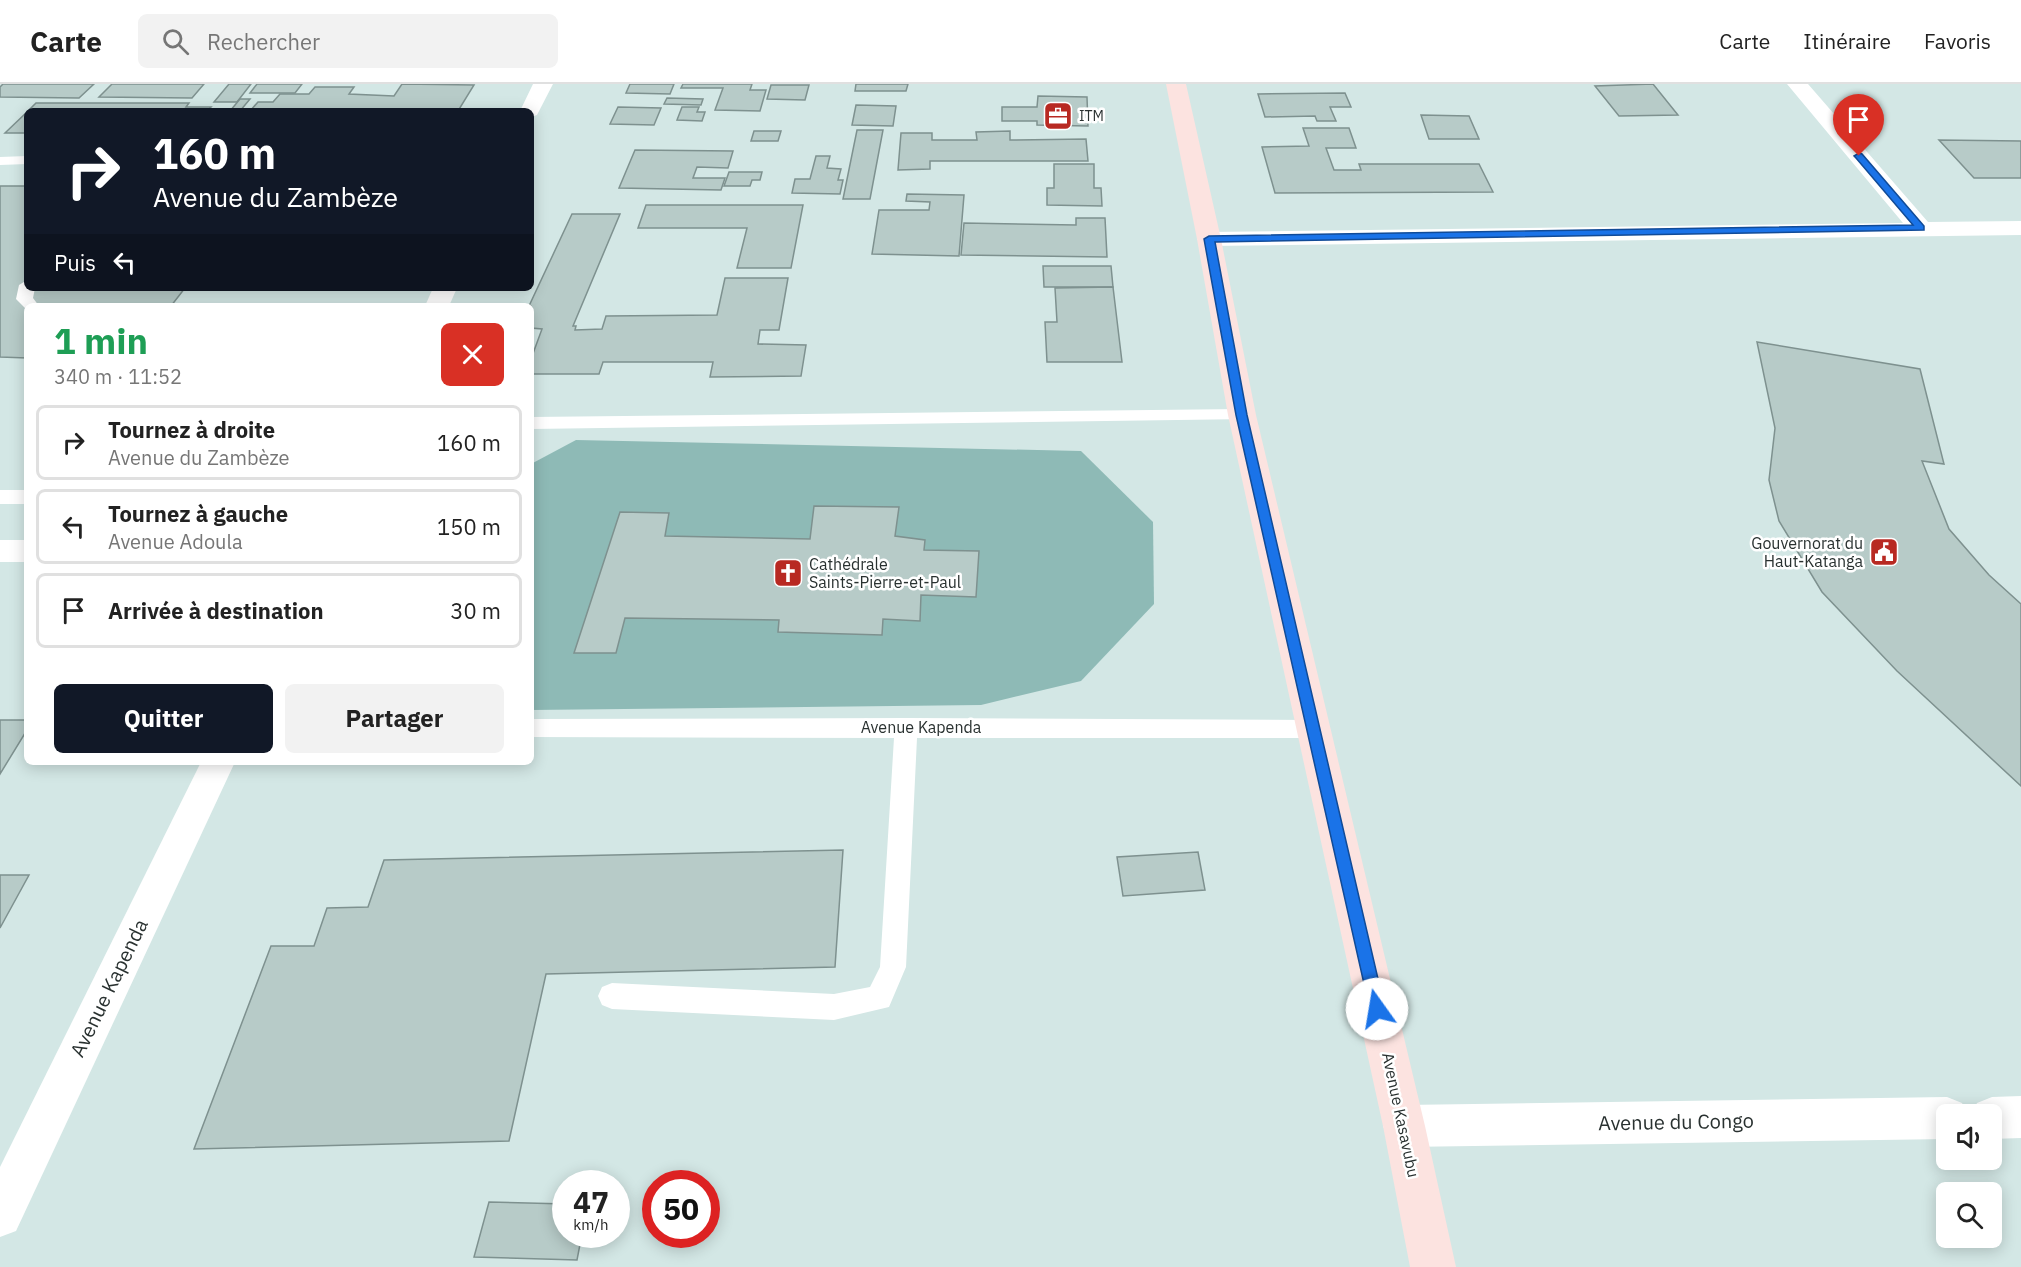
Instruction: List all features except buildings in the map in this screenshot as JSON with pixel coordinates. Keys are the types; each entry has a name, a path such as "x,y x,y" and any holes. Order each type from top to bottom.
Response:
{"main road":[{"name":"Avenue Kasavubu","path":"1176,84 1209,239 1242,415 1404,1126 1433,1267"}],"street":[{"path":"531,108 543,84"},
{"path":"1797,84 1920,228"},
{"path":"1209,239 2021,228"},
{"path":"0,551 24,551"},
{"name":"Avenue Kapenda","path":"0,1215 217,765"},
{"path":"2002,1118 2021,1117"},
{"name":"Avenue du Congo","path":"1404,1126 1936,1118"}],"lane":[{"path":"0,161 24,160"},
{"path":"534,423 1242,415"},
{"path":"0,497 24,497"},
{"path":"612,996 834,1007 879,998 893,967 906,727"},
{"name":"Avenue Kapenda","path":"534,728 1312,729"}],"shaded area":[{"path":"576,440 1081,451 1153,522 1154,604 1081,681 981,705 534,710 534,462"}],"place":[{"name":"ITM","path":"1058,116"},
{"name":"Gouvernorat du Haut-Katanga","path":"1884,552"},
{"name":"Cathédrale Saints-Pierre-et-Paul","path":"788,573"}],"route":[{"path":"1377,1009 1242,415 1209,239 1920,228 1859,156"}]}
